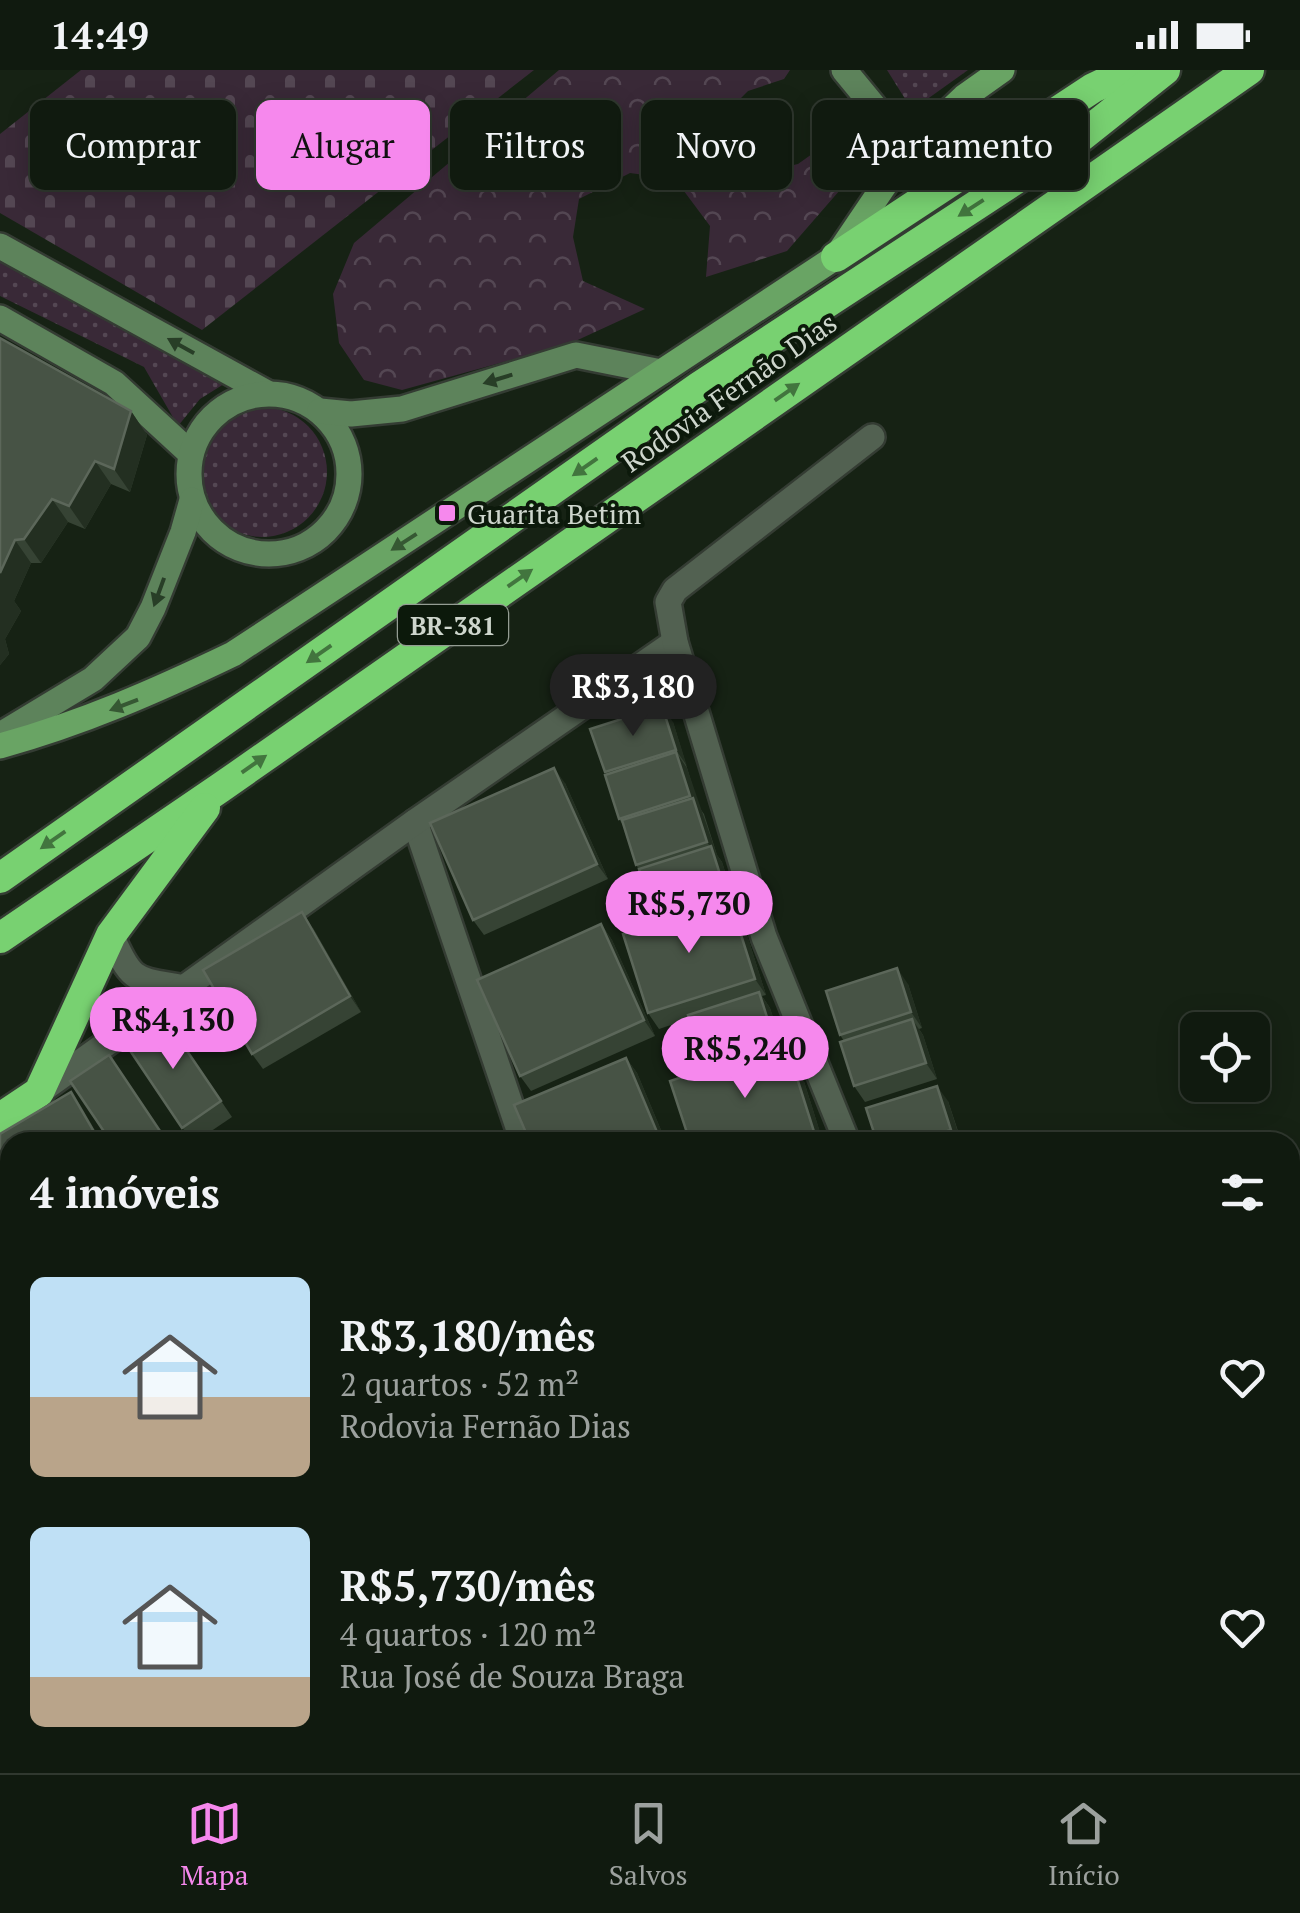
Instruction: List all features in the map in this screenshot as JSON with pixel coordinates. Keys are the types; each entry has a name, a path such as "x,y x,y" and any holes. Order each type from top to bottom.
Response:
{"highway":[{"path":"836,257 1092,88 1132,70"},
{"name":"Rodovia Fernão Dias","path":"0,878 700,386 1082,136 1165,70"},
{"name":"Rodovia Fernão Dias","path":"0,938 1249,70"},
{"path":"0,1118 39,1092 112,934 220,788"}],"main road":[{"path":"844,70 869,100"},
{"path":"961,100 1002,70"},
{"path":"0,746 56,731 138,699 234,654 836,257 881,190"},
{"path":"0,246 267,393"},
{"path":"0,318 114,383 190,453"},
{"name":"Rodovia Fernão Dias","path":"320,411 351,414 402,409 576,355 660,372"},
{"path":"267,393 292,396 320,411 338,432 348,456 349,484 341,510 325,531 302,547 276,554 250,552 225,542 205,524 192,500 188,478 190,453 201,429 218,410 241,398 267,393"},
{"path":"0,735 93,679 138,636 153,608 192,500"}],"street":[{"path":"843,1132 764,937 675,642 668,602 675,590 872,437"},
{"path":"39,1092 415,822 675,642"},
{"path":"415,822 519,1132"},
{"path":"112,934 124,965 140,980 186,988"}],"green space":[{"path":"81,70 534,70 496,100 450,100 450,136 430,151 430,100 256,100 256,190 381,190 202,330 0,213 0,134 30,110 30,190 236,190 236,100 43,100"},
{"path":"559,70 790,70 784,79 748,91 739,100 641,100 641,174 630,173 621,178 621,100 523,100"},
{"path":"887,70 968,70 926,100 906,100"},
{"path":"812,154 812,190 840,190 787,251 706,277 710,226 683,190 792,190 792,165"},
{"path":"450,162 450,190 597,190 579,199 573,237 583,281 645,309 569,344 402,390 364,380 339,343 333,294 354,243 417,190 430,190 430,179"},
{"path":"0,247 232,379 200,399 178,426 144,367 0,296"},
{"path":"262,407 287,412 308,426 322,447 327,472 322,497 308,518 287,532 262,537 237,532 216,518 202,497 197,472 202,447 216,426 237,412"}],"building":[{"path":"0,338 131,411 114,469 95,461 69,506 52,499 24,539 15,540 0,573"},
{"path":"662,706 676,750 605,772 590,729"},
{"path":"676,752 690,796 619,819 605,775"},
{"path":"554,768 597,864 473,920 430,823"},
{"path":"693,798 707,842 636,865 622,820"},
{"path":"711,846 725,890 653,913 639,869"},
{"path":"730,900 755,979 648,1013 623,934"},
{"path":"302,912 350,996 252,1054 203,970"},
{"path":"601,924 644,1020 520,1076 477,980"},
{"path":"897,968 911,1012 840,1035 826,991"},
{"path":"759,992 773,1036 702,1059 688,1015"},
{"path":"164,1017 221,1101 182,1128 125,1043"},
{"path":"912,1019 926,1063 854,1086 840,1042"},
{"path":"786,1043 814,1132 687,1132 670,1081"},
{"path":"109,1055 161,1132 104,1132 70,1081"},
{"path":"626,1058 657,1132 526,1132 514,1105"},
{"path":"937,1086 951,1130 874,1132 866,1108"},
{"path":"71,1092 94,1132 3,1132"}],"place":[{"name":"Guarita Betim","path":"447,513"}]}
